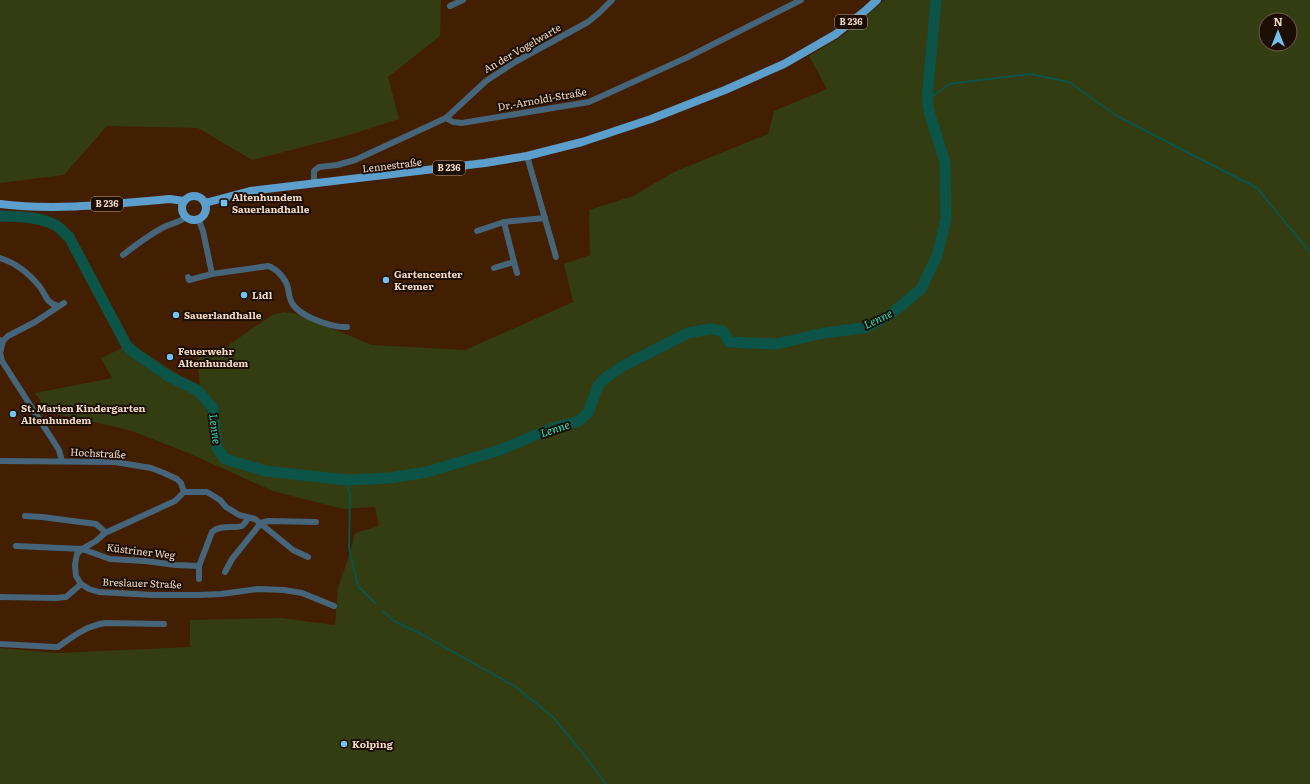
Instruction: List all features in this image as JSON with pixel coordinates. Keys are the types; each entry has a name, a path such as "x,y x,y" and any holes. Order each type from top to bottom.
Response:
{"main road":[{"name":"Lennestraße","path":"205,203 250,191 462,167 527,156 582,142 651,119 725,90 784,64 836,34 877,0"},
{"name":"B 236","path":"0,204 75,206 170,199 184,201 189,197 196,196 205,203"},
{"path":"184,201 182,211 186,217 192,219 201,216 205,210 205,203"}],"street":[{"path":"450,6 463,0"},
{"name":"An der Vogelwarte","path":"446,118 486,81 515,62 588,22 612,0"},
{"name":"Dr.-Arnoldi-Straße","path":"446,118 453,122 462,123 589,102 688,57 801,0"},
{"path":"314,184 314,172 319,167 337,165 355,160 446,118"},
{"path":"527,156 556,257"},
{"path":"123,255 166,226 186,217"},
{"path":"198,218 203,231 212,274"},
{"path":"476,231 504,222 545,218"},
{"path":"504,222 517,273"},
{"path":"0,258 15,264 24,270 40,288 50,303 61,305 35,322 8,336 2,341 0,353 2,361 59,450 62,460"},
{"path":"494,268 514,262"},
{"path":"188,277 189,280 212,274 268,266 272,267 287,284 292,303 296,309 312,318 332,326 347,327"},
{"name":"Hochstraße","path":"0,461 62,460 115,462 151,468 177,479 181,482 184,492"},
{"path":"0,597 56,598 70,594 81,584 76,576 75,566 77,554 82,549 96,541 105,533 175,501 184,492 207,492 239,515 248,518 255,518 293,550 308,557"},
{"path":"25,516 96,524 105,533"},
{"path":"199,579 199,566 212,532 216,528 220,527 242,526 248,518"},
{"path":"225,572 232,560 261,523 268,521 316,522"},
{"name":"Küstriner Weg","path":"16,546 82,549 110,559 199,566"},
{"name":"Breslauer Straße","path":"81,584 89,589 99,592 153,595 221,594 258,589 284,590 302,593 334,606"},
{"path":"0,644 58,647 84,629 97,624 164,624"}],"green space":[{"path":"0,0 441,0 440,36 388,77 399,119 346,136 252,160 198,128 107,126 64,175 0,183"},
{"path":"885,0 1310,0 1310,784 0,784 0,648 58,653 190,647 190,620 281,618 335,625 338,587 355,533 379,526 375,507 343,509 273,491 186,452 129,430 48,412 35,393 112,378 101,358 131,344 195,385 200,384 197,358 227,350 230,344 272,315 284,312 297,314 372,345 465,350 573,302 564,264 590,255 589,210 633,196 674,172 768,134 774,111 827,89 809,56 841,37"}],"waterway":[{"name":"Lenne","path":"0,216 44,220 57,226 69,237 127,346 168,376 197,390 213,408 217,448 225,459 266,471 347,480 390,478 427,472 500,450 555,427 577,422 588,413 598,386 604,379 623,366 688,333 710,329 723,331 729,342 777,344 819,334 868,327 891,314 921,289 937,256 946,219 945,162 930,115 927,100 936,0"},
{"path":"927,100 950,84 964,82 1030,74 1069,82 1117,116 1257,188 1310,252"},
{"path":"347,480 350,496 349,548 358,586 375,603"},
{"path":"383,611 394,621 423,635 516,687 553,717 606,784"}],"place":[{"name":"Altenhundem Sauerlandhalle","path":"224,203"},
{"name":"Gartencenter Kremer","path":"386,280"},
{"name":"Lidl","path":"244,295"},
{"name":"Sauerlandhalle","path":"176,315"},
{"name":"Feuerwehr Altenhundem","path":"170,357"},
{"name":"St. Marien Kindergarten Altenhundem","path":"13,414"},
{"name":"Kolping","path":"344,744"}]}
